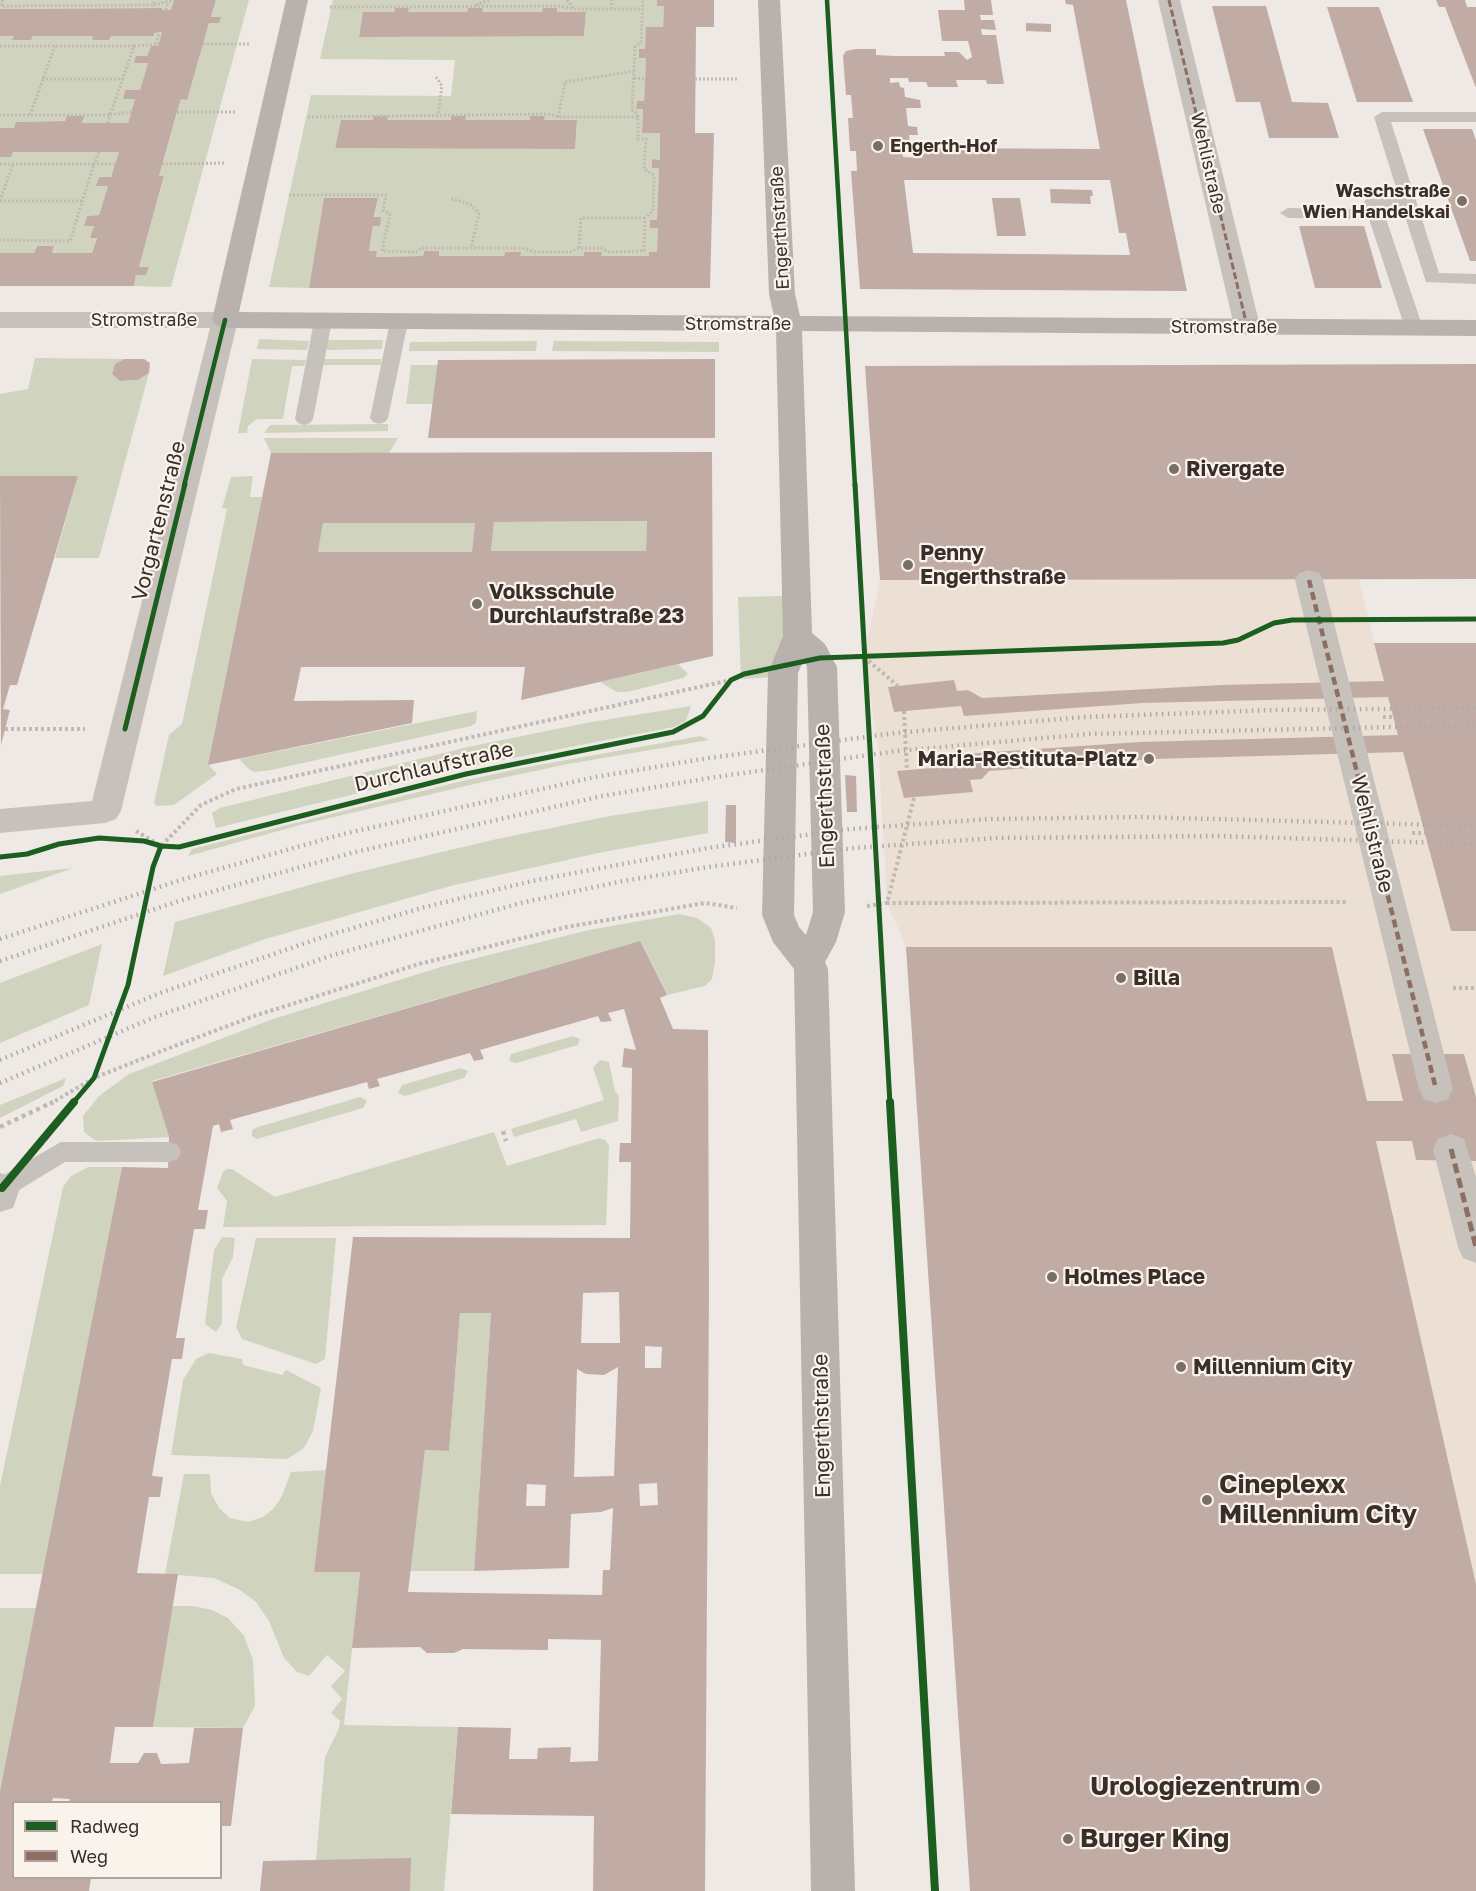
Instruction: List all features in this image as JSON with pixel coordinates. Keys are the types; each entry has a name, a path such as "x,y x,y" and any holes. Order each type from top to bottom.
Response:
{"street":[{"name":"Engerthstraße","path":"769,0 782,286 789,325 798,636 783,673 778,915 785,933 808,961 812,980 833,1891"},
{"name":"Wehlistraße","path":"1169,0 1247,326"},
{"name":"Vorgartenstraße","path":"105,811 225,320 296,3"},
{"name":"Stromstraße","path":"0,320 1476,328"},
{"name":"Wehlistraße","path":"1309,580 1436,1089"},
{"path":"798,636 820,658"},
{"name":"Engerthstraße","path":"808,961 820,942 829,912 820,658"},
{"path":"0,821 105,811"},
{"path":"1450,1149 1476,1248"}],"lane":[{"path":"1476,117 1447,123 1382,117 1432,278 1476,279"},
{"path":"1408,202 1372,202 1414,328"},
{"path":"1288,213 1376,214"},
{"path":"304,419 323,321"},
{"path":"379,418 399,322"},
{"path":"1,1193 61,1152 169,1152"}],"path":[{"path":"3,0 1,6 153,5 174,0"},
{"path":"95,5 97,0"},
{"path":"153,5 155,0"},
{"path":"473,6 489,0"},
{"path":"567,0 574,9"},
{"path":"611,9 612,0"},
{"path":"579,248 581,218 645,218 653,211 654,175 644,170 646,139 638,139 638,114 632,110 635,47 641,42 643,0"},
{"path":"166,10 168,1"},
{"path":"296,3 387,8 395,6 560,6 574,9 642,9"},
{"path":"0,46 134,46 157,44 159,33"},
{"path":"203,44 288,44"},
{"path":"30,115 55,46"},
{"path":"108,123 134,46"},
{"path":"558,117 565,82 635,71"},
{"path":"436,77 442,86 438,115"},
{"path":"634,78 645,79"},
{"path":"42,79 123,79"},
{"path":"0,115 110,115 131,112"},
{"path":"177,112 359,118 370,115 548,114 558,117 638,117"},
{"path":"0,240 70,241 99,152"},
{"path":"162,164 260,163"},
{"path":"0,164 115,164"},
{"path":"13,164 0,202 83,201"},
{"path":"253,195 386,195 383,210 390,214 382,251 522,248 535,252 570,252 579,248 601,248 609,252 644,251"},
{"path":"451,199 470,204 479,213 471,248"},
{"path":"643,256 645,218"},
{"path":"864,645 865,669"},
{"path":"820,658 876,656"},
{"path":"864,657 898,686"},
{"path":"724,689 731,680 744,674 785,664"},
{"path":"904,711 907,771"},
{"path":"4,729 125,729"},
{"path":"887,903 914,798"},
{"path":"105,811 99,838 144,841 170,846"},
{"path":"157,857 161,846"},
{"path":"878,892 879,916"},
{"path":"829,912 887,903 1389,902"},
{"path":"0,1127 52,1103 94,1078 254,1016 419,964 567,927 705,903 778,915"},
{"path":"80,1095 94,1078 97,1069"},
{"path":"503,1131 506,1141"}],"green space":[{"path":"0,0 174,0 171,10 162,10 162,8 0,9"},
{"path":"216,0 249,0 171,287 134,286 136,275 146,274 149,268 139,267 164,177 159,176 181,99 187,99 209,23 221,17 211,17"},
{"path":"333,0 657,0 657,6 664,6 663,27 645,49 639,50 639,58 646,58 644,101 637,101 636,109 643,109 642,133 660,133 660,160 653,159 659,168 657,220 651,220 650,228 658,228 657,252 649,256 601,256 601,252 585,252 584,256 520,256 520,252 505,252 504,256 439,256 439,251 424,251 423,256 376,257 377,251 369,251 378,198 325,198 309,288 269,287 311,95 451,96 455,60 320,59","holes":["395,8 409,8 408,12 467,12 468,8 482,8 482,12 542,12 543,8 557,8 557,12 586,12 584,36 359,36 364,12 394,12","374,116 388,117 387,120 451,120 452,116 465,120 530,120 530,116 544,117 544,120 577,120 575,148 335,148 341,120 373,120"]},
{"path":"162,32 158,46 151,46 147,56 136,56 148,63 140,90 125,90 123,99 135,99 128,123 82,123 84,116 68,116 65,121 17,122 14,128 0,128 0,36 14,36 13,40 31,40 33,36 93,36 92,40 111,36 154,36 154,33"},
{"path":"13,152 119,152 111,177 99,177 97,186 108,186 99,215 87,216 84,225 94,226 91,238 97,238 92,253 52,253 54,246 37,246 34,253 0,253 0,157"},
{"path":"259,339 309,341 307,350 257,349"},
{"path":"327,340 383,340 382,349 327,350"},
{"path":"537,341 536,351 409,351 410,342"},
{"path":"554,341 719,342 719,352 552,351"},
{"path":"35,358 124,359 115,364 112,374 120,381 138,380 149,373 99,558 55,558 78,476 0,476 0,394 28,389"},
{"path":"252,359 306,360 304,366 292,366 283,419 257,419 248,426 247,433 238,433"},
{"path":"322,359 381,359 381,365 322,365"},
{"path":"411,365 438,365 433,404 406,404"},
{"path":"388,424 388,431 264,433 270,425"},
{"path":"264,438 398,438 389,453 271,453"},
{"path":"253,476 250,497 262,497 209,765 217,774 174,805 157,806 154,803 169,735 182,724 227,509 222,508 231,477"},
{"path":"647,521 646,551 491,551 494,522"},
{"path":"323,523 475,523 472,552 318,552"},
{"path":"786,596 783,639 775,677 741,679 738,597"},
{"path":"678,664 688,674 683,678 627,692 617,692 600,682"},
{"path":"691,706 686,721 674,727 461,768 216,828 212,813 220,808 468,747 586,723"},
{"path":"477,711 476,723 471,726 271,770 255,772 239,759"},
{"path":"701,736 709,740 568,764 483,782 300,825 188,856 192,849 458,782 522,768"},
{"path":"708,801 708,833 603,852 454,885 262,940 163,976 175,922 350,874 492,840 610,816"},
{"path":"73,868 0,894 0,876"},
{"path":"679,914 697,918 711,928 715,940 715,962 712,979 705,986 667,995 640,941 152,1081 169,1137 96,1141 84,1132 83,1116 99,1096 129,1074 273,1019 441,967 589,930"},
{"path":"102,944 89,1005 0,1043 0,983"},
{"path":"573,1036 580,1039 578,1045 516,1063 509,1061 511,1054"},
{"path":"600,1060 609,1062 615,1091 619,1096 618,1121 581,1132 576,1119 514,1137 511,1129 604,1100 593,1068"},
{"path":"461,1068 468,1071 464,1078 405,1096 398,1093 402,1085"},
{"path":"66,1078 63,1086 0,1118 0,1105"},
{"path":"360,1097 367,1101 363,1108 257,1139 252,1136 252,1130 258,1127"},
{"path":"494,1132 507,1166 599,1138 605,1140 609,1146 606,1225 223,1227 227,1201 217,1188 223,1172 227,1169 232,1169 275,1197"},
{"path":"88,1167 122,1167 44,1574 0,1574 0,1486 63,1187 71,1176"},
{"path":"222,1237 235,1238 233,1257 222,1279 222,1323 216,1332 205,1324 214,1250"},
{"path":"256,1238 336,1238 325,1359 316,1364 242,1339 236,1327"},
{"path":"460,1313 491,1313 474,1571 410,1571 425,1450 449,1451"},
{"path":"209,1353 242,1359 243,1365 282,1375 286,1370 321,1388 313,1431 304,1448 287,1459 171,1455 183,1380 196,1359"},
{"path":"326,1470 314,1572 360,1572 344,1725 458,1727 444,1891 410,1891 316,1860 325,1757 340,1721 331,1713 342,1699 331,1686 345,1671 327,1655 309,1676 297,1672 284,1658 269,1621 256,1602 240,1590 214,1578 165,1574 184,1474 210,1474 211,1493 219,1508 230,1518 248,1522 263,1517 274,1508 282,1496 291,1472"},
{"path":"172,1606 193,1606 212,1610 228,1618 244,1636 253,1660 255,1706 243,1728 153,1727"},
{"path":"0,1608 37,1608 0,1791"}],"shaded area":[{"name":"Maria-Restituta-Platz","path":"1359,579 1451,930 1476,931 1476,1097 1473,1088 1400,1089 1403,1101 1367,1101 1332,947 906,947 887,903 878,745 864,657 880,580"},
{"path":"1376,1141 1412,1141 1414,1149 1476,1149 1476,1584"}],"building":[{"path":"174,0 216,0 211,17 221,17 219,23 209,23 187,100 181,99 177,112 159,176 164,176 139,267 149,267 146,275 136,275 134,286 0,286 0,253 34,253 37,246 54,246 52,253 92,253 97,238 90,238 94,226 84,226 87,216 99,215 108,186 96,186 99,177 111,177 119,152 13,152 11,157 0,157 0,128 14,128 16,122 65,121 67,116 84,116 82,123 128,123 135,99 123,99 125,90 140,90 148,63 134,63 136,56 147,56 151,46 158,46 162,32 154,33 154,36 111,36 109,40 92,40 93,36 33,36 31,40 12,40 14,36 0,36 0,9 162,8 162,10 171,10"},
{"path":"657,0 714,0 714,27 696,27 695,133 714,133 710,288 309,288 324,198 378,198 374,217 381,217 380,226 373,226 369,251 377,251 376,257 423,256 424,251 439,251 439,256 504,256 505,252 521,252 520,256 584,256 584,252 602,252 601,256 649,256 649,252 657,252 658,228 650,228 650,220 657,220 659,168 652,168 652,159 660,160 660,133 642,133 643,109 636,109 637,101 644,101 646,58 639,58 639,49 645,49 646,27 663,27 664,6 657,6"},
{"path":"964,0 991,0 993,15 980,15 981,20 994,20 996,30 981,29 982,35 996,35 1004,84 987,84 986,80 956,80 958,87 928,87 926,82 909,82 908,78 890,78 890,83 899,82 900,87 904,88 905,97 920,100 921,108 906,108 908,126 917,127 918,135 909,135 910,145 907,145 907,150 902,150 903,157 922,158 920,148 1100,149 1073,5 1066,4 1065,0 1126,0 1187,291 860,289 851,171 857,171 856,151 850,151 848,118 853,118 851,95 846,95 843,56 846,51 876,49 876,55 896,56 945,56 944,52 959,52 967,60 972,57 968,41 942,41 938,10 965,10","holes":["904,180 1110,180 1119,233 1126,233 1130,255 913,253"]},
{"path":"1436,0 1465,0 1467,7 1476,7 1476,88 1445,7 1439,7"},
{"path":"1212,6 1266,6 1292,102 1328,103 1339,138 1269,138 1260,102 1236,102"},
{"path":"1327,7 1379,7 1413,102 1357,102"},
{"path":"395,8 409,8 408,12 467,12 468,8 483,8 482,12 542,12 543,8 557,8 557,12 586,12 584,36 359,37 363,12 394,12"},
{"path":"1026,23 1051,24 1051,32 1026,31"},
{"path":"374,116 388,116 387,120 451,120 451,116 466,116 465,120 530,120 530,116 545,116 544,120 577,120 575,149 335,148 341,120 373,120"},
{"name":"Waschstraße Wien Handelskai","path":"1423,129 1472,129 1476,140 1476,261 1470,261"},
{"path":"1050,189 1092,190 1091,204 1051,203"},
{"path":"992,198 1020,198 1026,236 997,236"},
{"path":"1299,226 1364,226 1382,288 1315,288"},
{"path":"124,359 144,359 150,363 149,373 138,380 120,381 112,374 115,364"},
{"path":"715,359 715,438 428,438 438,360"},
{"name":"Rivergate","path":"1476,364 1476,579 880,580 865,366"},
{"name":"Volksschule Durchlaufstraße 23","path":"712,452 713,656 521,700 525,667 301,667 294,701 414,700 412,723 208,765 271,453","holes":["647,521 646,551 491,551 494,522","323,523 475,523 472,552 318,552"]},
{"path":"0,476 78,476 17,685 10,685 3,709 10,710 1,745"},
{"path":"1374,643 1476,643 1476,931 1451,931 1403,752 1154,759 989,771 982,779 970,780 973,792 904,798 897,771 966,765 963,754 1140,742 1398,735 1388,697 1142,703 964,716 961,706 894,712 888,687 954,680 957,691 968,690 982,698 1221,685 1384,681"},
{"path":"845,775 856,776 857,812 847,812"},
{"path":"726,805 736,805 736,843 725,842"},
{"path":"640,941 667,995 660,998 673,1029 708,1030 709,1291 705,1891 593,1891 594,1816 451,1814 458,1727 511,1728 509,1759 537,1759 538,1748 571,1747 570,1762 598,1761 601,1640 548,1639 548,1650 463,1649 454,1653 427,1653 420,1647 352,1648 360,1572 314,1572 353,1237 630,1238 631,1162 619,1162 620,1143 631,1143 632,1068 622,1067 624,1048 636,1050 624,1009 608,1013 612,1021 601,1022 598,1016 480,1050 484,1059 474,1061 470,1053 377,1079 380,1086 369,1089 367,1082 230,1120 233,1129 221,1132 219,1124 213,1126 198,1210 208,1210 205,1229 194,1229 176,1338 185,1338 182,1359 172,1359 152,1476 163,1477 160,1497 149,1497 137,1573 178,1574 153,1727 115,1727 110,1763 138,1763 144,1753 157,1753 161,1764 189,1763 194,1728 243,1728 231,1826 222,1826 222,1801 69,1801 70,1799 53,1798 52,1801 12,1801 12,1879 91,1879 89,1891 0,1891 0,1791 122,1167 168,1168 169,1137 152,1082","holes":["619,1292 620,1343 581,1343 583,1293","460,1313 491,1313 474,1571 569,1568 571,1514 601,1512 613,1508 610,1570 603,1570 602,1595 408,1592 425,1450 449,1451","645,1346 662,1347 661,1368 645,1368","618,1367 614,1476 574,1477 577,1369 586,1374 604,1375","657,1483 658,1505 640,1506 639,1484","527,1484 546,1485 545,1506 526,1506"]},
{"name":"Millennium City","path":"906,947 1332,947 1367,1101 1403,1101 1392,1054 1464,1054 1476,1097 1476,1161 1416,1160 1412,1141 1376,1141 1476,1584 1476,1891 970,1891"},
{"path":"411,1858 410,1891 260,1891 263,1861"}],"railway":[{"path":"0,939 184,879 343,834 595,777 709,758 896,733 1084,717 1275,710 1476,708"},
{"path":"0,961 179,901 351,853 602,796 709,778 897,751 1089,734 1476,725"},
{"path":"0,1060 160,993 326,936 425,907 532,881 708,848 850,829 990,819 1139,817 1476,826"},
{"path":"0,1083 155,1017 333,955 521,903 618,882 708,867 854,848 995,838 1217,836 1476,844"}],"marked path":[{"path":"1169,0 1247,326"},
{"path":"1309,580 1436,1089"},
{"path":"1451,1149 1476,1247"}],"cycle path":[{"path":"827,0 935,1891"},
{"path":"125,729 225,320"},
{"name":"Durchlaufstraße","path":"0,857 27,854 59,844 99,838 144,841 161,846 179,847 466,774 673,732 703,716 731,680 744,674 820,658 1223,643 1238,640 1274,623 1292,620 1476,619"},
{"path":"2,1188 94,1078 128,985 153,867 161,846"}],"place":[{"name":"Engerth-Hof","path":"878,146"},
{"name":"Waschstraße Wien Handelskai","path":"1462,201"},
{"name":"Rivergate","path":"1174,469"},
{"name":"Penny Engerthstraße","path":"908,565"},
{"name":"Volksschule Durchlaufstraße 23","path":"477,604"},
{"name":"Maria-Restituta-Platz","path":"1149,759"},
{"name":"Billa","path":"1121,978"},
{"name":"Holmes Place","path":"1052,1277"},
{"name":"Millennium City","path":"1181,1367"},
{"name":"Cineplexx Millennium City","path":"1207,1500"},
{"name":"Urologiezentrum","path":"1313,1787"},
{"name":"Burger King","path":"1068,1839"}]}
